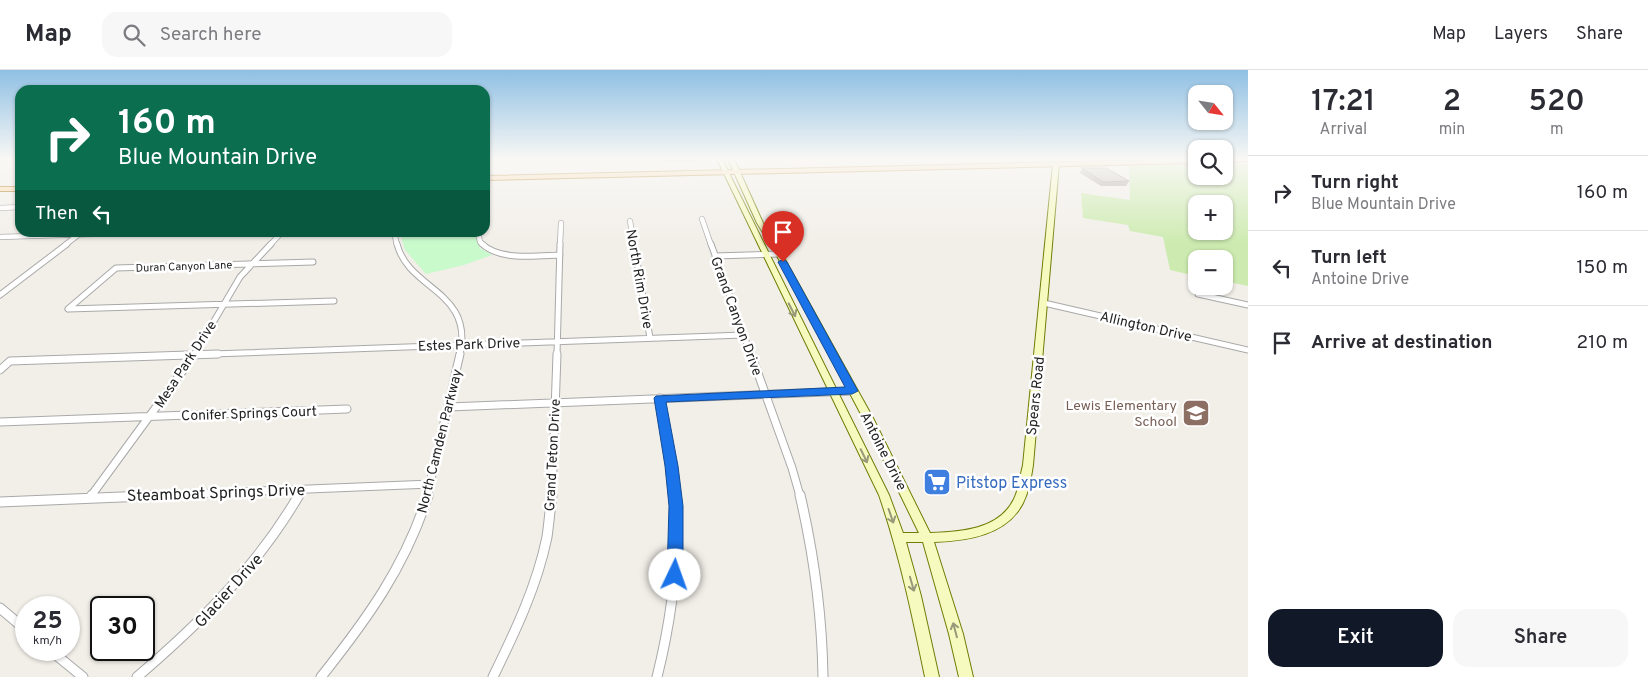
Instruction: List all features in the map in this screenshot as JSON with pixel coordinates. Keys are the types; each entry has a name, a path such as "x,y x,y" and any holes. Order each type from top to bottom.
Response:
{"main road":[{"name":"Antoine Drive","path":"733,187 764,254 884,495 899,537 923,629 932,677"},
{"name":"Antoine Drive","path":"744,187 885,451 927,538 956,634 966,677"},
{"name":"Spears Road","path":"899,537 948,538 980,531 1001,521 1018,504 1023,491 1028,465 1054,187"},
{"path":"0,189 15,189"},
{"path":"747,217 758,216"}],"street":[{"path":"0,208 15,207"},
{"name":"Grand Canyon Drive","path":"702,219 792,468 810,538 822,628 823,677"},
{"name":"North Rim Drive","path":"630,221 650,338"},
{"name":"Grand Teton Drive","path":"493,677 525,605 546,537 552,493 561,223"},
{"path":"0,237 15,236"},
{"path":"0,295 76,237"},
{"name":"Mesa Park Drive","path":"90,498 195,354 222,304 251,264 277,237"},
{"name":"North Camden Parkway","path":"322,677 386,589 417,528 431,484 462,344 462,327 459,315 446,298 417,276 405,261 396,244 395,237"},
{"path":"478,237 482,244 496,252 518,256 560,255"},
{"path":"715,256 780,254"},
{"name":"Duran Canyon Lane","path":"116,268 313,262"},
{"path":"68,309 116,268"},
{"path":"1203,295 1248,305"},
{"path":"68,309 334,301"},
{"name":"Allington Drive","path":"1044,303 1248,350"},
{"name":"Estes Park Drive","path":"0,370 10,361 744,335"},
{"path":"449,407 852,391"},
{"path":"657,677 670,618 675,575 677,531 672,466 660,398"},
{"name":"Conifer Springs Court","path":"0,422 347,409"},
{"name":"Steamboat Springs Drive","path":"0,502 431,484"},
{"name":"Glacier Drive","path":"137,677 184,637 240,581 274,537 303,489"},
{"path":"0,608 15,621"},
{"path":"63,661 83,677"}],"green space":[{"path":"1130,187 1248,187 1248,286 1233,283 1233,250 1188,250 1188,274 1170,270 1163,237 1130,231 1128,225 1083,218 1081,193 1130,200"},
{"path":"401,237 476,237 480,248 492,255 464,265 426,274 405,250"}],"place":[{"name":"Lewis Elementary School","path":"1196,413"},
{"name":"Pitstop Express","path":"937,482"}],"route":[{"path":"675,575 676,506 672,466 660,398 852,391 783,262"}]}
